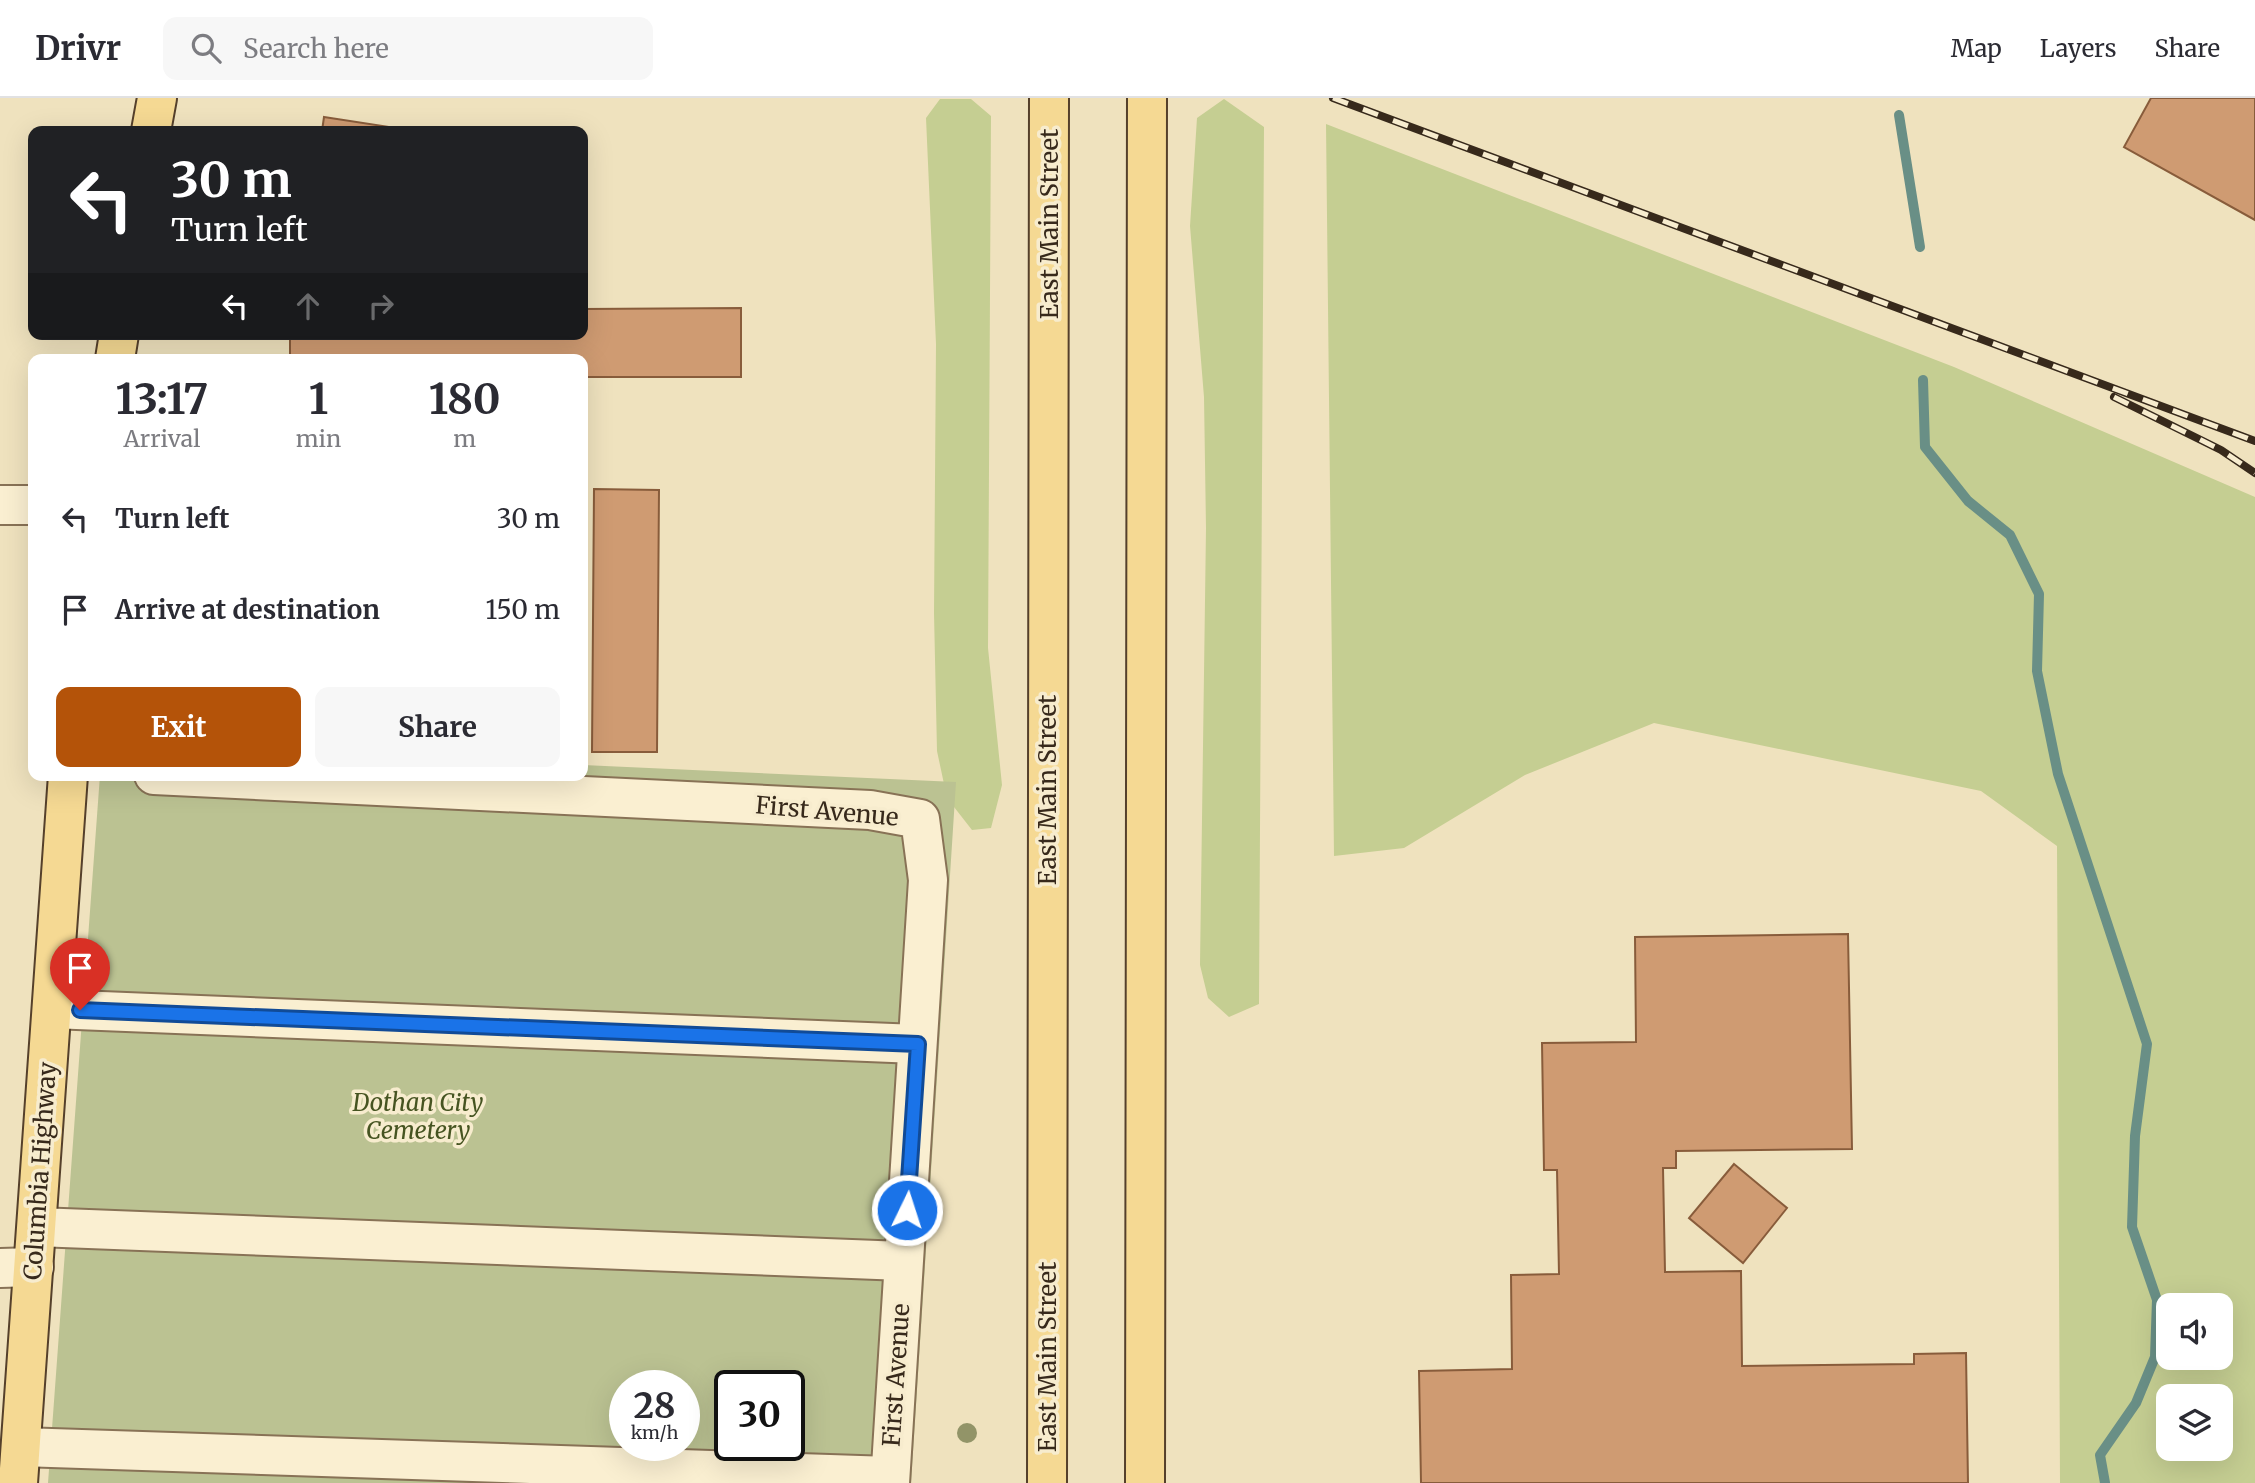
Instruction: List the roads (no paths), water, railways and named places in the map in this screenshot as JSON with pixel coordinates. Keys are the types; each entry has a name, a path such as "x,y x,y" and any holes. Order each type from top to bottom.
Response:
{"main road":[{"path":"152,126 157,98"},
{"name":"East Main Street","path":"1046,1483 1049,98"},
{"path":"1145,1483 1147,98"},
{"name":"Columbia Highway","path":"20,1465 17,1268 37,1227 68,781"}],"street":[{"path":"0,505 28,505"},
{"name":"First Avenue","path":"277,781 870,810 920,819 928,880 890,1480"},
{"path":"52,1009 918,1044"},
{"path":"37,1227 903,1261"},
{"path":"20,1465 890,1480"}],"waterway":[{"path":"1899,115 1920,247"},
{"path":"1923,380 1925,447 1968,501 2010,535 2039,594 2037,671 2058,774 2147,1044 2135,1136 2132,1227 2157,1300 2155,1357 2136,1403 2100,1455 2105,1483"}],"railway":[{"path":"1333,98 2255,441"},
{"path":"2114,397 2221,450 2255,473"}],"park label":[{"name":"Dothan City Cemetery","path":"418,1116"}]}
